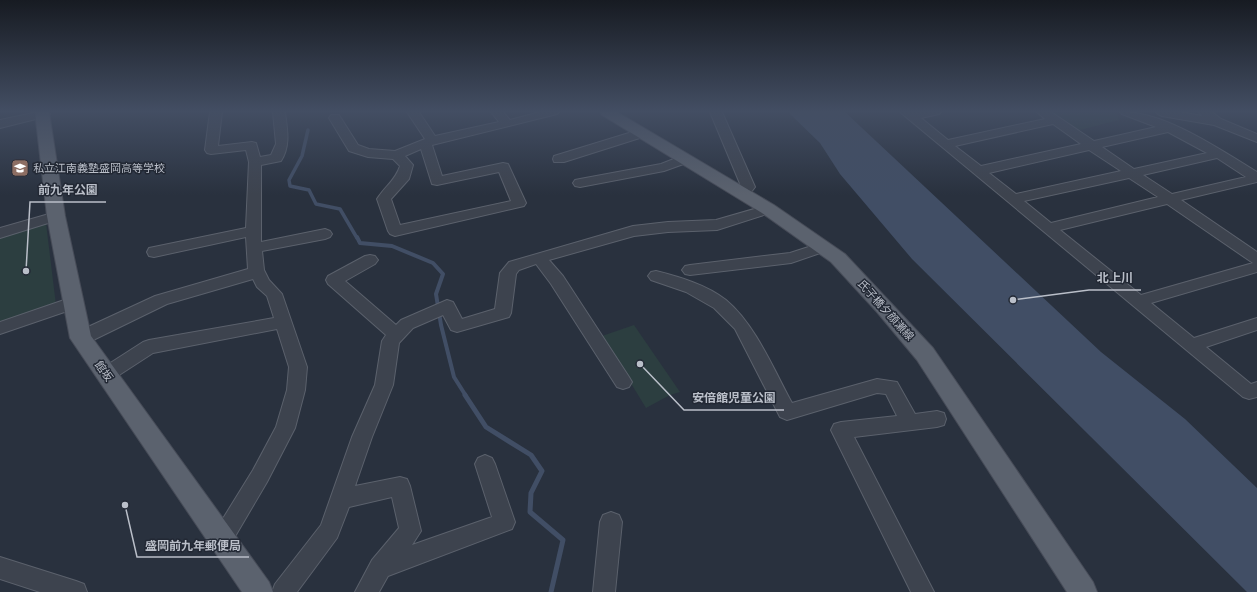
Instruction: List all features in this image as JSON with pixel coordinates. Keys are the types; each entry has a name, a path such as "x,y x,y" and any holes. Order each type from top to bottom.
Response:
{"main road":[{"name":"館坂","path":"46,140 56,216 81,338 259,592"},
{"name":"氏子橋夕顔瀬線","path":"653,140 768,209 838,258 884,307 924,354 1034,516 1083,592"}],"street":[{"path":"212,140 211,150 252,146 254,162 253,231 257,272 262,282 274,294 298,367 296,390 285,428 260,476 222,538"},
{"path":"254,162 276,158 282,144 282,140"},
{"path":"348,140 353,148 368,153 397,154 438,140"},
{"path":"559,159 621,140"},
{"path":"728,140 748,187 742,193"},
{"path":"940,140 1249,392 1257,389"},
{"path":"945,144 965,140"},
{"path":"1084,140 1257,259"},
{"path":"978,171 1116,140"},
{"path":"1193,140 1257,178"},
{"path":"397,154 407,165 402,179 390,190 384,200 395,231 519,203 503,167 437,181 428,142"},
{"path":"1013,199 1219,154"},
{"path":"580,183 664,167 684,159"},
{"path":"1049,228 1257,178"},
{"path":"283,592 329,531 362,437 384,385 391,341 406,324 447,306 457,326 503,313 508,273 514,266 539,258 633,232 668,227 717,225 768,209"},
{"path":"0,233 56,216"},
{"path":"154,252 253,231"},
{"path":"254,248 325,234"},
{"path":"690,270 791,258 824,247"},
{"path":"539,258 557,280 623,382"},
{"path":"370,260 334,280 397,335"},
{"path":"1138,301 1257,266"},
{"path":"81,338 161,300 257,272"},
{"path":"656,276 692,288 720,304 741,325 787,412 877,386 891,387 910,422"},
{"path":"0,328 74,303"},
{"path":"107,374 149,348 283,322"},
{"path":"1192,345 1257,324"},
{"path":"923,592 841,430 937,418"},
{"path":"380,568 504,522 485,464"},
{"path":"341,499 400,486 410,531 380,568 366,592"},
{"path":"604,592 611,522"},
{"path":"0,568 76,592"}],"shaded area":[{"path":"46,223 56,305 0,324 0,236"},
{"path":"634,325 680,392 670,395 646,408 602,336"}],"water":[{"path":"817,140 874,140 1101,352 1185,419 1257,488 1257,592 1247,592 912,259 840,174"}],"waterway":[{"path":"306,140 302,156 289,180 290,186 309,190 316,204 340,209 357,238"},
{"path":"357,237 360,243 392,246 433,263 443,274 436,294 441,325 454,377 466,396"},
{"path":"465,395 486,427 531,455 542,471 531,493 530,512 563,540 551,592"}],"place":[{"name":"私立江南義塾盛岡高等学校","path":"20,168"},
{"name":"前九年公園","path":"26,271"},
{"name":"北上川","path":"1013,300"},
{"name":"安倍館児童公園","path":"640,364"},
{"name":"盛岡前九年郵便局","path":"125,505"}]}
